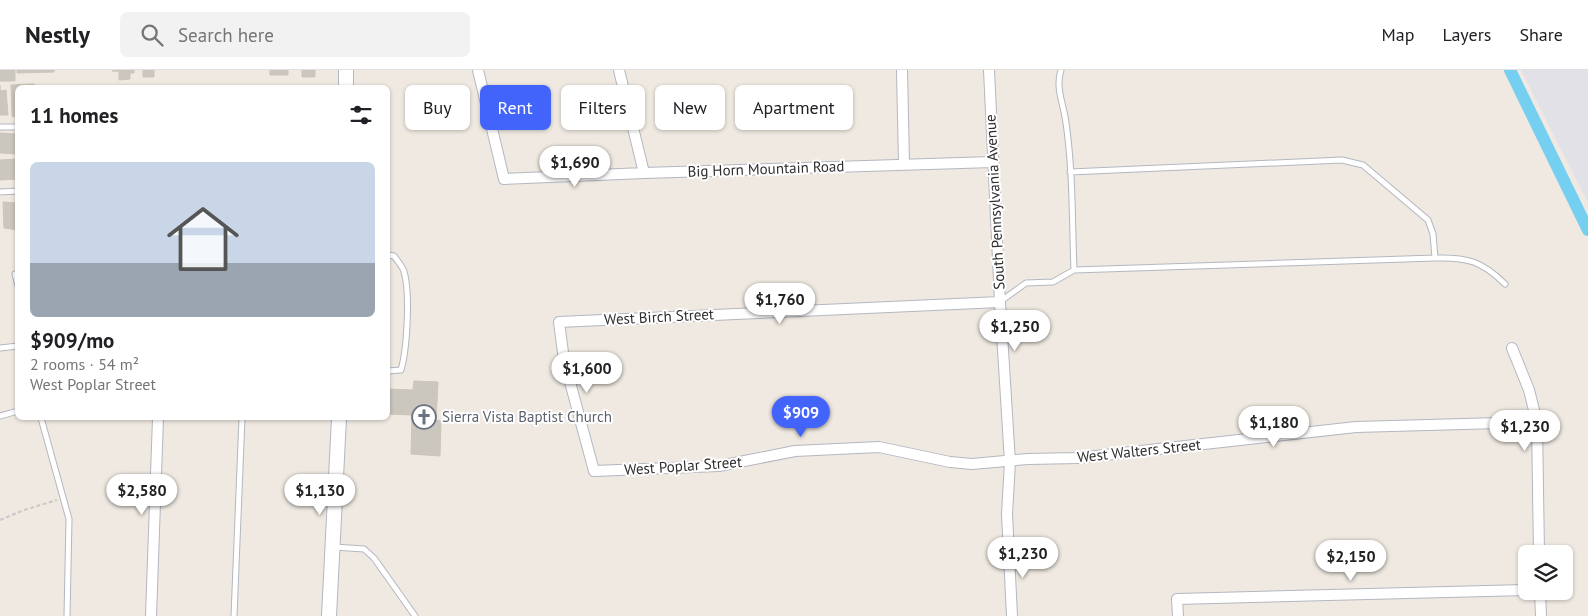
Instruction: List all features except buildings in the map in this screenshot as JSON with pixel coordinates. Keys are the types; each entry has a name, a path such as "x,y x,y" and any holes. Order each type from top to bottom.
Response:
{"street":[{"path":"346,70 346,85"},
{"name":"Big Horn Mountain Road","path":"478,70 504,179 993,162"},
{"path":"619,70 644,173"},
{"path":"902,70 904,164"},
{"name":"South Pennsylvania Avenue","path":"989,70 1010,462 1008,543 1012,616"},
{"name":"West Birch Street","path":"594,471 564,360 559,322 1000,302"},
{"path":"1512,348 1529,390 1537,422 1539,545"},
{"path":"150,616 158,420"},
{"path":"329,616 339,420"},
{"name":"West Walters Street","path":"1010,462 1028,459 1078,458 1356,427 1537,422"},
{"name":"West Poplar Street","path":"594,471 719,466 795,452 879,447 950,462 972,464 1010,462"},
{"path":"1178,616 1177,599 1518,590"},
{"path":"1540,600 1541,616"}],"lane":[{"path":"1061,70 1059,77 1060,96 1066,122 1074,270"},
{"path":"0,127 15,127"},
{"path":"1070,172 1342,160 1354,162 1363,165 1428,220 1433,234 1435,258"},
{"path":"0,192 15,191"},
{"path":"390,255 394,256 403,270 407,289 405,355 401,370 390,372"},
{"path":"1000,302 1026,283 1053,282 1074,270 1461,257 1478,263 1495,274 1505,284"},
{"path":"0,348 15,346"},
{"path":"0,416 15,412"},
{"path":"42,420 69,519 67,616"},
{"path":"234,616 242,420"},
{"path":"333,547 364,549 374,558 415,616"}],"path":[{"path":"0,520 24,510 63,498"}],"shaded area":[{"path":"1521,70 1588,70 1588,203"}],"waterway":[{"path":"1510,70 1588,230"}],"place":[{"name":"Sierra Vista Baptist Church","path":"424,417"}]}
